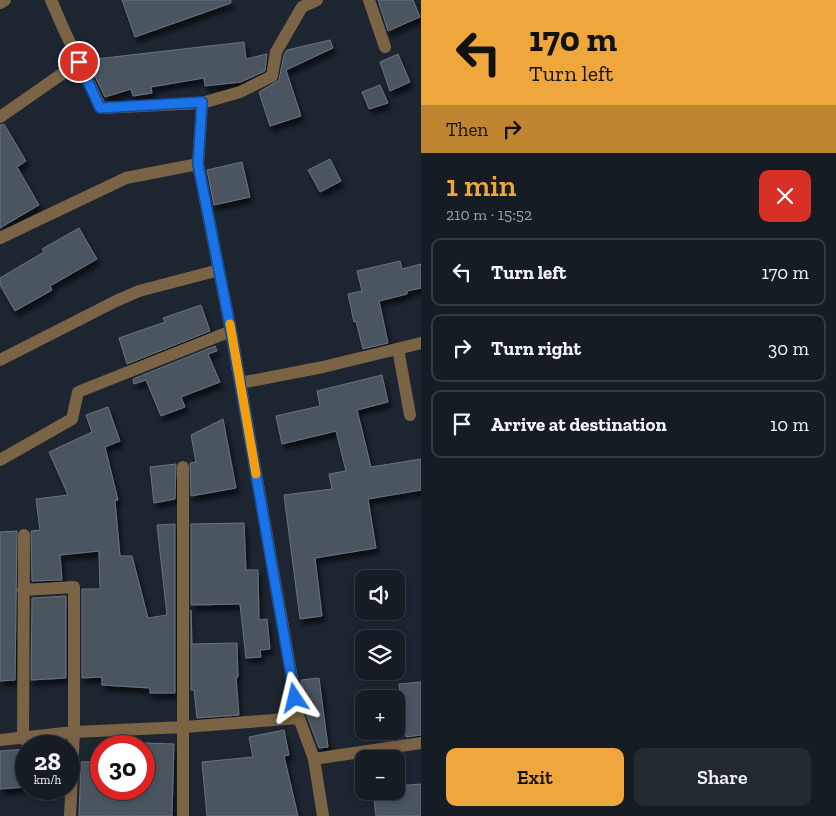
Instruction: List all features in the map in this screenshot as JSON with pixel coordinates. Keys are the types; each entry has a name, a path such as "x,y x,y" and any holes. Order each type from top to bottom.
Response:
{"street":[{"path":"0,3 5,0"},
{"path":"51,0 100,108 202,102 240,92 272,76 276,52 302,7 314,1"},
{"path":"369,0 385,47"},
{"path":"0,117 79,62"},
{"path":"202,102 198,164 231,331 299,718 314,759 323,816"},
{"path":"0,238 126,178 198,164"},
{"path":"0,360 139,291 219,270"},
{"path":"0,460 72,419 78,392 231,331"},
{"path":"240,383 323,367 421,344"},
{"path":"398,349 410,415"},
{"path":"183,467 183,816"},
{"path":"23,735 24,535"},
{"path":"23,590 74,586 74,732 70,816"},
{"path":"48,735 299,718"},
{"path":"0,740 15,739"},
{"path":"314,759 421,743"}],"building":[{"path":"122,0 231,0 231,3 135,37"},
{"path":"378,0 413,0 420,17 388,31"},
{"path":"330,40 333,48 286,70 301,116 270,126 259,92 279,80 284,55 287,50"},
{"path":"244,42 246,59 267,54 265,71 241,82 205,86 204,78 151,87 152,93 133,96 131,89 105,97 87,60"},
{"path":"398,54 410,82 390,91 380,62"},
{"path":"380,85 388,103 369,109 362,92"},
{"path":"4,124 26,161 17,167 39,205 0,228 0,125"},
{"path":"330,159 341,181 320,192 308,170"},
{"path":"242,162 250,197 214,205 207,170"},
{"path":"79,228 97,259 50,286 52,290 15,311 0,285 0,278 44,252 42,249"},
{"path":"400,261 402,269 421,264 421,288 407,291 407,294 379,301 388,343 363,349 356,321 354,322 348,294 362,291 357,271"},
{"path":"201,305 210,331 127,364 119,338 165,322 163,318"},
{"path":"215,346 217,351 208,354 220,382 181,397 185,407 161,416 146,380 134,384 133,379"},
{"path":"382,375 388,402 357,410 371,467 421,459 421,490 368,499 376,548 315,558 322,616 300,619 284,495 332,489 329,474 346,471 336,431 282,444 276,416 320,406 317,391"},
{"path":"108,407 120,441 105,447 118,500 115,501 120,556 132,556 148,618 167,615 157,525 175,524 175,693 150,693 150,688 102,685 102,677 82,678 82,589 100,589 99,551 60,555 62,580 32,581 31,531 40,530 36,499 68,495 49,452 92,432 86,415"},
{"path":"223,419 236,488 191,496 190,463 196,462 191,435"},
{"path":"176,464 175,499 154,503 150,467"},
{"path":"244,523 246,570 258,570 259,620 267,619 270,649 260,650 261,657 246,658 240,604 191,605 191,524"},
{"path":"17,531 15,680 0,681 0,532"},
{"path":"66,596 66,678 31,680 32,598"},
{"path":"191,610 192,644 237,643 238,677 236,677 239,715 197,718 194,690 191,690"},
{"path":"319,678 328,747 319,748 307,716 301,680"},
{"path":"421,682 421,735 406,737 405,690 400,690 399,684"},
{"path":"284,730 289,755 284,756 298,816 207,816 202,762 253,757 249,737"},
{"path":"155,743 174,744 172,816 79,816 81,762 90,762 90,800 155,800"},
{"path":"15,750 15,788 0,789 0,751"},
{"path":"421,784 421,816 376,816 374,800 405,800 405,785"}],"slow traffic":[{"path":"230,324 256,474"}],"route":[{"path":"79,62 100,108 202,102 198,164 231,331 295,698"}]}
